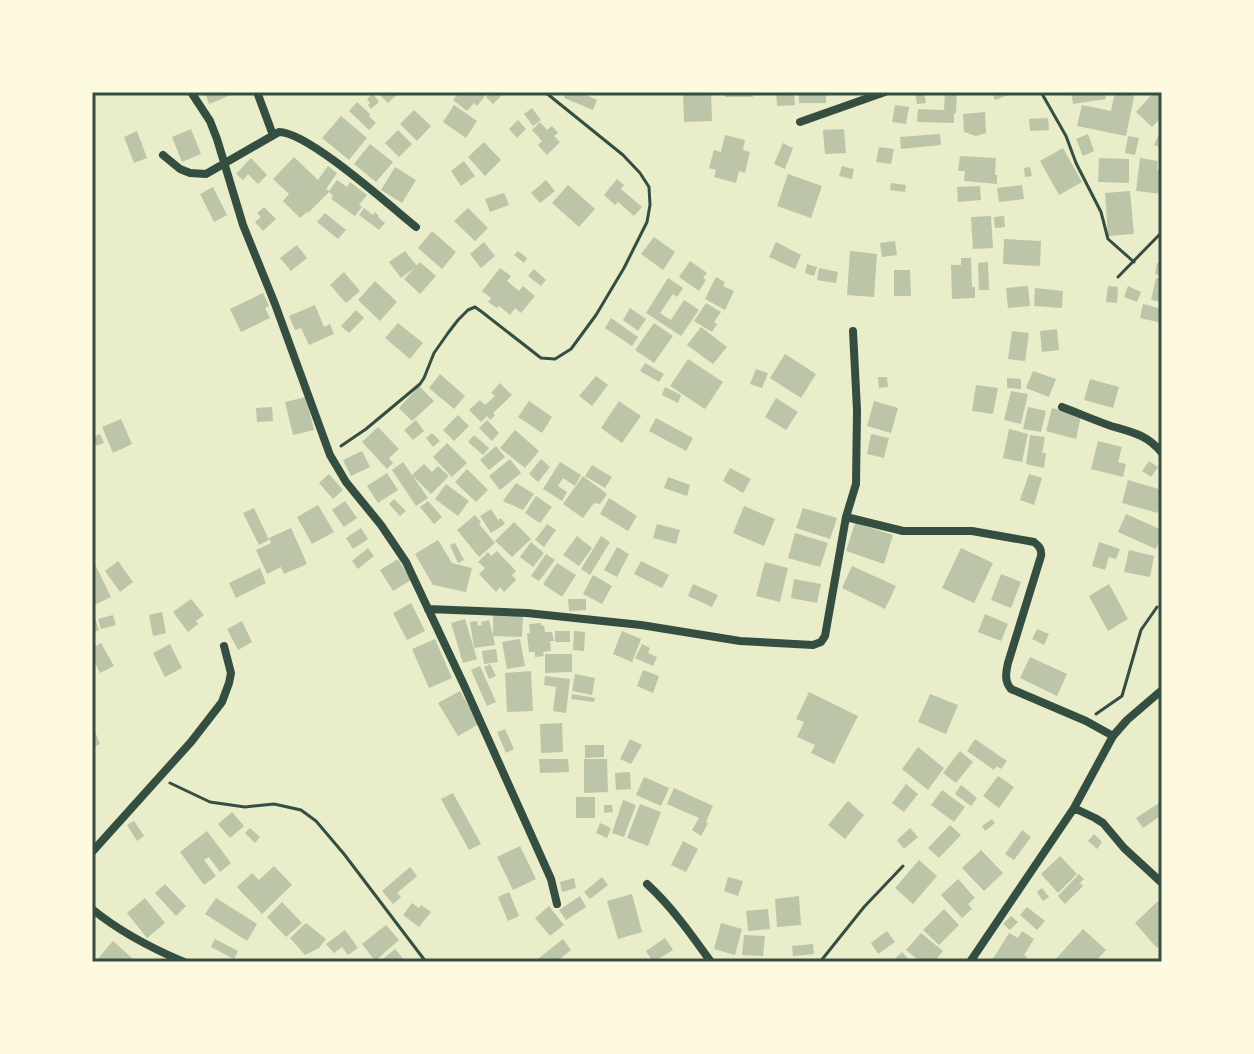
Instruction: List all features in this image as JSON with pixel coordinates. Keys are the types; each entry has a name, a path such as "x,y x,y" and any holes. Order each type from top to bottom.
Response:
{"street":[{"path":"191,92 210,121 217,139 243,225 330,455 346,482 406,562 551,879 557,904"},
{"path":"257,92 273,135"},
{"path":"800,122 885,92"},
{"path":"163,155 180,169 206,174 283,131 300,137 332,159 416,227"},
{"path":"428,609 527,613 641,625 740,641 817,645 825,636 846,517 856,484 857,410 853,331"},
{"path":"1062,407 1141,434 1162,453"},
{"path":"846,517 903,531 972,531 1034,542 1040,547 1041,556 1008,663 1006,680 1011,689 1113,736"},
{"path":"92,852 191,742 222,702 231,673 224,646"},
{"path":"970,962 1074,808 1113,736 1162,690"},
{"path":"1074,808 1103,823 1124,848 1162,883"},
{"path":"647,884 687,927 711,962"},
{"path":"92,909 113,926 184,962"}],"path":[{"path":"330,455 423,381 434,353 458,320 471,308 494,320 541,358 555,359 571,349 624,268 647,222 649,187 623,155 545,92"},
{"path":"1041,92 1066,136 1101,212 1108,239 1134,262"},
{"path":"1118,277 1162,232"},
{"path":"1086,721 1122,696 1141,630 1157,607"},
{"path":"160,777 210,802 245,807 274,804 301,810 316,821 344,854 426,962"},
{"path":"820,962 864,907 903,866"}],"building":[{"path":"205,92 238,92 209,104"},
{"path":"377,92 400,92 388,103"},
{"path":"459,92 488,92 477,106 474,103 467,111 453,100"},
{"path":"492,92 505,92 493,104 486,97"},
{"path":"566,92 580,92 597,100 593,110 564,98"},
{"path":"683,92 711,92 712,121 684,122"},
{"path":"725,92 753,92 753,97 725,97"},
{"path":"776,92 794,92 795,105 777,106"},
{"path":"799,92 826,92 826,103 799,103"},
{"path":"915,92 924,92 926,103 917,104"},
{"path":"945,92 957,92 954,123 917,122 918,109 944,110"},
{"path":"992,92 1007,92 1008,95 995,100"},
{"path":"1071,92 1105,92 1106,99 1073,104"},
{"path":"1115,92 1135,92 1126,136 1077,126 1082,105 1111,111"},
{"path":"1154,92 1162,92 1162,117 1152,127 1136,112"},
{"path":"373,94 379,102 371,109 367,99"},
{"path":"357,102 376,123 369,130 349,111"},
{"path":"454,105 477,121 466,138 443,122"},
{"path":"895,105 909,107 906,124 892,122"},
{"path":"532,108 541,120 533,126 524,114"},
{"path":"414,110 431,126 417,141 400,124"},
{"path":"985,112 986,133 976,136 964,132 963,114"},
{"path":"341,116 367,138 349,160 322,138"},
{"path":"1048,118 1049,130 1030,131 1029,119"},
{"path":"518,120 526,129 517,138 509,129"},
{"path":"540,122 547,130 552,126 558,133 554,136 560,142 547,155 538,145 542,141 532,130"},
{"path":"191,129 201,154 182,162 172,137"},
{"path":"844,129 846,153 825,154 823,130"},
{"path":"398,130 412,144 399,157 385,143"},
{"path":"137,131 147,158 134,163 124,137"},
{"path":"940,134 941,145 901,149 900,137"},
{"path":"1088,134 1094,151 1083,156 1076,139"},
{"path":"1159,134 1162,135 1162,148 1154,145"},
{"path":"725,135 745,140 743,150 750,152 745,173 739,171 736,183 714,177 716,170 709,168 714,150 721,152"},
{"path":"1128,136 1139,138 1135,155 1125,153"},
{"path":"484,142 501,160 485,176 468,157"},
{"path":"783,143 793,148 785,169 774,164"},
{"path":"370,144 393,162 376,182 354,164"},
{"path":"879,147 894,149 891,164 876,162"},
{"path":"1063,148 1082,182 1059,195 1040,161"},
{"path":"960,156 996,158 997,184 964,181 965,171 958,171"},
{"path":"294,157 318,180 328,166 337,173 326,189 329,191 337,180 347,187 350,182 367,195 355,216 331,199 333,196 329,192 300,218 283,201 289,194 273,179"},
{"path":"251,158 267,175 258,184 248,174 243,180 236,174"},
{"path":"1099,158 1129,159 1129,183 1098,182"},
{"path":"1140,158 1158,161 1157,169 1162,170 1162,194 1136,191"},
{"path":"464,161 475,176 461,186 451,171"},
{"path":"842,166 854,169 852,179 839,176"},
{"path":"395,167 416,180 402,203 381,190"},
{"path":"1030,167 1032,176 1025,177 1024,168"},
{"path":"788,174 822,186 811,218 777,206"},
{"path":"617,179 624,185 621,189 642,207 634,216 604,195"},
{"path":"546,180 555,191 540,203 531,193"},
{"path":"891,183 906,185 905,192 890,190"},
{"path":"568,185 595,209 579,227 552,203"},
{"path":"1022,185 1024,199 999,202 997,188"},
{"path":"980,186 981,200 958,202 957,187"},
{"path":"213,187 227,215 214,222 200,194"},
{"path":"1130,191 1134,234 1108,236 1105,193"},
{"path":"504,193 509,205 490,212 485,199"},
{"path":"264,207 276,219 263,231 255,222 261,217 257,213"},
{"path":"364,208 373,215 375,212 385,223 379,230 359,215"},
{"path":"468,208 488,228 475,241 454,221"},
{"path":"325,213 346,230 338,239 317,222"},
{"path":"991,216 993,248 973,249 971,217"},
{"path":"1004,216 1005,227 995,228 994,217"},
{"path":"432,231 456,252 442,269 418,248"},
{"path":"654,237 675,252 663,270 641,254"},
{"path":"1004,239 1041,241 1040,266 1003,264"},
{"path":"895,241 897,255 882,257 880,243"},
{"path":"484,242 495,256 481,268 470,254"},
{"path":"776,242 801,255 795,269 769,257"},
{"path":"297,245 307,258 291,271 280,258"},
{"path":"405,251 417,266 401,278 389,262"},
{"path":"518,251 527,258 524,263 514,255"},
{"path":"850,251 877,254 874,297 847,295"},
{"path":"961,258 971,258 975,298 952,299 951,265 961,265"},
{"path":"690,261 707,273 699,291 679,277"},
{"path":"420,262 436,276 420,294 404,279"},
{"path":"988,262 989,290 979,290 978,263"},
{"path":"1157,263 1162,264 1162,276 1155,274"},
{"path":"807,264 817,267 814,276 805,273"},
{"path":"500,268 511,276 507,281 519,291 523,286 535,296 521,313 515,308 510,315 499,306 497,308 488,302 491,298 482,291"},
{"path":"819,268 838,272 836,283 817,280"},
{"path":"534,269 546,280 541,286 528,276"},
{"path":"894,270 910,270 911,296 894,296"},
{"path":"344,272 360,291 346,303 330,285"},
{"path":"716,277 725,282 723,286 734,291 725,310 705,299"},
{"path":"668,278 683,288 677,297 673,294 660,313 671,320 684,300 699,310 681,336 646,313"},
{"path":"1156,278 1162,279 1162,302 1151,300"},
{"path":"375,281 397,302 380,321 358,300"},
{"path":"1028,286 1030,306 1008,308 1006,288"},
{"path":"1108,286 1118,287 1117,303 1106,302"},
{"path":"1128,286 1141,292 1137,302 1124,297"},
{"path":"1035,288 1063,291 1062,308 1034,306"},
{"path":"263,293 270,318 241,332 230,309"},
{"path":"706,303 721,312 712,332 694,321"},
{"path":"1143,304 1162,309 1162,323 1140,318"},
{"path":"315,305 324,327 330,324 334,334 309,345 301,328 295,330 289,316"},
{"path":"630,308 646,319 638,331 623,320"},
{"path":"356,310 364,318 349,333 341,326"},
{"path":"611,318 638,337 632,346 605,328"},
{"path":"398,323 423,343 410,359 385,338"},
{"path":"654,323 673,336 654,363 635,350"},
{"path":"701,327 727,347 713,364 687,345"},
{"path":"1057,329 1059,350 1042,352 1040,331"},
{"path":"1012,331 1029,333 1025,361 1008,359"},
{"path":"785,354 816,374 801,398 770,378"},
{"path":"688,359 723,382 705,409 670,386"},
{"path":"645,363 664,374 659,382 640,371"},
{"path":"756,369 768,373 762,388 750,384"},
{"path":"1033,371 1056,379 1049,397 1026,388"},
{"path":"440,374 465,396 454,409 429,388"},
{"path":"596,376 608,385 592,406 579,396"},
{"path":"878,377 887,377 888,387 879,388"},
{"path":"1007,378 1021,379 1021,389 1007,388"},
{"path":"1090,379 1119,387 1113,408 1084,400"},
{"path":"500,383 512,395 490,420 487,416 481,422 469,410 480,400 485,405 495,396 491,393"},
{"path":"976,385 998,388 993,414 972,411"},
{"path":"419,386 434,401 412,421 399,408"},
{"path":"665,387 681,395 678,403 662,395"},
{"path":"1011,391 1028,394 1021,424 1004,420"},
{"path":"306,397 314,430 293,435 285,402"},
{"path":"776,398 798,412 786,430 765,417"},
{"path":"529,401 552,417 542,433 518,417"},
{"path":"619,401 641,416 622,443 601,428"},
{"path":"874,401 898,408 891,433 867,426"},
{"path":"272,407 273,421 257,422 256,408"},
{"path":"1028,407 1046,411 1041,432 1023,429"},
{"path":"1052,408 1081,416 1076,439 1046,431"},
{"path":"458,415 469,426 454,441 443,430"},
{"path":"656,418 693,438 686,451 649,431"},
{"path":"121,419 132,444 113,453 102,427"},
{"path":"416,420 424,431 413,440 404,430"},
{"path":"487,420 499,433 492,441 479,428"},
{"path":"378,427 399,449 389,458 393,463 387,469 362,442"},
{"path":"1009,429 1028,434 1022,462 1003,458"},
{"path":"515,430 539,451 525,468 500,448"},
{"path":"432,433 440,441 433,447 426,438"},
{"path":"100,434 104,443 92,447 92,437"},
{"path":"871,434 889,438 884,458 867,454"},
{"path":"474,435 489,448 483,455 468,442"},
{"path":"1030,435 1045,437 1042,453 1046,453 1044,468 1026,464"},
{"path":"1098,441 1122,447 1118,462 1126,464 1123,477 1091,469"},
{"path":"447,443 467,463 452,477 433,457"},
{"path":"496,446 505,457 489,470 480,460"},
{"path":"362,451 370,467 351,476 343,460"},
{"path":"510,459 521,473 500,490 489,476"},
{"path":"541,459 550,467 538,482 529,474"},
{"path":"1149,461 1158,467 1151,477 1142,471"},
{"path":"403,462 428,498 416,506 392,470"},
{"path":"560,462 581,475 575,486 563,478 558,486 567,492 562,501 543,489"},
{"path":"424,464 432,472 438,466 449,476 431,494 412,475"},
{"path":"592,465 612,477 605,488 585,476"},
{"path":"730,468 751,479 743,493 723,481"},
{"path":"467,469 488,490 476,502 455,482"},
{"path":"387,473 398,490 378,503 367,486"},
{"path":"329,474 343,490 333,499 319,483"},
{"path":"1029,474 1042,478 1034,505 1020,500"},
{"path":"583,476 607,494 600,504 594,503 583,518 563,504"},
{"path":"668,477 690,485 687,496 664,488"},
{"path":"1128,480 1162,490 1158,513 1122,503"},
{"path":"516,483 534,494 523,510 503,501"},
{"path":"446,484 469,501 458,516 435,499"},
{"path":"536,496 552,507 540,523 525,513"},
{"path":"609,498 637,516 628,531 600,514"},
{"path":"394,499 406,511 400,516 389,504"},
{"path":"345,501 357,518 344,527 332,510"},
{"path":"428,501 442,517 434,524 420,507"},
{"path":"318,505 334,532 312,544 297,517"},
{"path":"744,506 775,519 764,546 733,533"},
{"path":"254,508 269,540 259,545 243,513"},
{"path":"803,508 837,518 830,539 796,528"},
{"path":"491,509 505,524 491,533 480,516"},
{"path":"1126,514 1162,530 1156,549 1118,532"},
{"path":"475,515 495,543 479,557 457,530"},
{"path":"514,522 531,539 512,557 495,541"},
{"path":"855,523 893,535 884,564 846,551"},
{"path":"547,524 556,530 544,547 535,540"},
{"path":"657,524 680,530 676,544 653,538"},
{"path":"291,528 307,564 284,574 281,567 267,574 256,550 271,543 269,538"},
{"path":"361,528 368,539 353,549 346,538"},
{"path":"795,533 828,543 820,567 788,558"},
{"path":"577,536 592,548 579,566 563,555"},
{"path":"601,536 610,542 590,575 581,569"},
{"path":"438,540 452,563 472,568 466,592 433,585 415,554"},
{"path":"531,542 544,553 533,567 520,557"},
{"path":"1099,542 1120,549 1116,559 1109,557 1105,570 1092,566"},
{"path":"455,543 464,560 458,563 450,545"},
{"path":"617,547 629,554 617,577 604,570"},
{"path":"368,548 374,556 358,569 352,561"},
{"path":"961,548 993,563 974,603 942,588"},
{"path":"1129,550 1154,556 1150,577 1124,572"},
{"path":"497,551 516,571 512,575 516,580 504,592 500,587 496,592 479,574 485,568 478,562 488,552 491,556"},
{"path":"546,554 555,560 539,581 531,576"},
{"path":"92,558 111,597 92,606"},
{"path":"398,559 411,580 393,591 380,570"},
{"path":"118,561 133,582 120,592 105,571"},
{"path":"641,561 669,575 662,588 634,574"},
{"path":"765,562 788,568 780,602 756,596"},
{"path":"557,563 576,575 562,597 543,584"},
{"path":"852,566 896,586 885,609 842,588"},
{"path":"260,568 266,583 236,598 229,583"},
{"path":"1001,574 1021,582 1011,608 991,600"},
{"path":"593,575 612,586 602,604 583,594"},
{"path":"794,579 821,584 817,603 791,598"},
{"path":"693,584 718,595 712,607 688,596"},
{"path":"1109,584 1128,619 1108,631 1089,596"},
{"path":"191,599 204,615 188,632 173,612"},
{"path":"568,599 586,599 586,610 569,611"},
{"path":"411,603 425,631 407,640 393,613"},
{"path":"162,612 166,633 153,636 149,615"},
{"path":"985,614 1008,624 1001,641 978,632"},
{"path":"113,615 116,625 101,629 98,619"},
{"path":"493,615 523,616 522,637 493,636"},
{"path":"95,618 99,630 92,633 92,619"},
{"path":"465,619 477,659 463,663 451,623"},
{"path":"489,620 495,645 474,648 470,622 477,621 478,626"},
{"path":"242,621 252,642 238,650 227,629"},
{"path":"541,623 545,632 552,632 554,641 550,641 551,651 535,657 535,652 529,652 527,634 530,633 529,624"},
{"path":"1037,629 1049,634 1044,645 1032,639"},
{"path":"555,631 570,631 570,642 555,642"},
{"path":"574,631 585,632 584,651 573,650"},
{"path":"622,631 641,639 632,662 613,654"},
{"path":"435,639 452,678 429,688 412,649"},
{"path":"520,639 525,666 507,669 502,642"},
{"path":"101,643 114,666 100,673 92,657 92,648"},
{"path":"170,644 182,668 165,677 153,653"},
{"path":"642,644 650,648 648,653 657,657 653,666 635,658"},
{"path":"496,649 498,662 484,664 482,651"},
{"path":"545,654 572,654 572,672 545,673"},
{"path":"1030,657 1067,674 1057,696 1020,678"},
{"path":"490,664 496,676 489,679 484,667"},
{"path":"480,666 496,702 487,706 471,670"},
{"path":"643,670 659,676 653,693 637,686"},
{"path":"531,671 533,711 507,712 505,673"},
{"path":"575,674 595,678 592,695 572,691"},
{"path":"545,676 570,679 566,713 553,711 556,687 544,685"},
{"path":"460,691 479,724 458,736 438,703"},
{"path":"809,692 858,716 834,764 811,753 815,745 797,737 804,722 796,719"},
{"path":"572,694 595,698 594,702 571,699"},
{"path":"930,694 958,705 946,734 918,722"},
{"path":"562,723 563,752 541,753 540,724"},
{"path":"92,724 100,744 92,748"},
{"path":"505,729 514,749 506,753 497,732"},
{"path":"630,739 642,745 631,764 620,759"},
{"path":"975,739 1007,761 1001,769 997,766 994,770 967,751"},
{"path":"585,745 604,745 604,757 585,758"},
{"path":"918,747 944,768 928,790 902,769"},
{"path":"960,751 973,762 956,783 943,773"},
{"path":"539,759 568,759 569,772 540,773"},
{"path":"584,759 607,759 608,792 584,793"},
{"path":"630,772 631,789 616,790 615,773"},
{"path":"998,776 1014,787 999,808 983,796"},
{"path":"644,777 669,788 661,806 636,795"},
{"path":"906,784 918,794 904,812 892,803"},
{"path":"961,785 977,798 971,806 955,794"},
{"path":"674,788 713,806 701,836 692,830 699,818 667,804"},
{"path":"942,790 965,807 954,822 931,805"},
{"path":"453,793 481,844 469,850 441,799"},
{"path":"576,797 595,797 595,818 576,818"},
{"path":"623,800 636,805 624,837 612,833"},
{"path":"848,801 864,815 845,839 828,825"},
{"path":"1162,801 1162,815 1143,828 1136,818"},
{"path":"640,804 661,812 648,846 627,838"},
{"path":"604,805 612,805 613,812 604,813"},
{"path":"232,812 244,826 230,838 218,824"},
{"path":"992,819 995,823 985,831 982,826"},
{"path":"134,821 144,836 137,841 127,825"},
{"path":"600,823 611,828 607,838 596,833"},
{"path":"950,825 961,835 939,858 928,848"},
{"path":"250,828 260,837 255,843 245,833"},
{"path":"910,828 918,837 904,849 897,840"},
{"path":"1022,830 1031,837 1014,860 1005,854"},
{"path":"207,831 231,863 220,872 209,857 204,860 216,876 204,885 180,852"},
{"path":"1094,834 1102,842 1097,849 1088,841"},
{"path":"683,841 698,849 686,872 671,865"},
{"path":"520,846 536,879 513,890 497,857"},
{"path":"981,850 1003,873 984,891 962,868"},
{"path":"1060,856 1077,874 1058,893 1041,874"},
{"path":"919,860 937,876 913,904 895,888"},
{"path":"274,866 292,885 262,914 237,887 252,873 259,880"},
{"path":"410,867 417,876 397,893 401,897 393,904 382,891"},
{"path":"1079,874 1084,879 1080,883 1083,886 1065,904 1058,896"},
{"path":"602,877 608,885 590,899 584,892"},
{"path":"728,877 743,881 738,896 724,891"},
{"path":"574,878 576,888 562,892 560,882"},
{"path":"958,879 975,898 968,904 972,909 962,918 941,895"},
{"path":"165,884 186,906 176,916 155,893"},
{"path":"1042,888 1049,897 1043,901 1037,892"},
{"path":"509,892 519,916 508,921 498,897"},
{"path":"632,894 642,932 618,939 607,901"},
{"path":"580,896 586,907 566,920 559,910"},
{"path":"799,896 801,925 777,927 775,899"},
{"path":"145,898 165,923 147,938 127,913"},
{"path":"216,898 257,924 247,941 205,914"},
{"path":"1158,901 1162,906 1162,944 1157,948 1135,923"},
{"path":"282,902 302,923 286,937 267,917"},
{"path":"412,903 431,912 419,927 403,915"},
{"path":"549,906 564,925 550,936 535,918"},
{"path":"1027,907 1045,921 1037,930 1020,915"},
{"path":"768,909 770,929 748,931 746,911"},
{"path":"944,909 959,925 939,945 923,930"},
{"path":"1011,916 1018,922 1010,930 1003,924"},
{"path":"306,923 326,939 319,948 305,955 290,938"},
{"path":"721,923 742,929 735,955 714,949"},
{"path":"386,925 399,940 375,961 362,944"},
{"path":"1083,929 1106,950 1095,962 1053,962"},
{"path":"345,930 358,948 348,955 342,947 334,953 326,944"},
{"path":"887,931 895,942 878,954 871,943"},
{"path":"1022,931 1034,939 1024,955 1027,957 1024,962 991,962 1009,933 1018,938"},
{"path":"921,933 943,951 934,962 921,962 906,950"},
{"path":"744,935 765,936 763,956 742,955"},
{"path":"665,938 673,950 653,962 646,951"},
{"path":"215,939 238,951 234,959 211,947"},
{"path":"563,939 571,950 556,962 534,962"},
{"path":"113,941 133,959 130,962 95,962"},
{"path":"813,944 814,954 793,956 792,946"},
{"path":"395,949 406,962 379,962"},
{"path":"902,952 911,962 891,962"}]}
